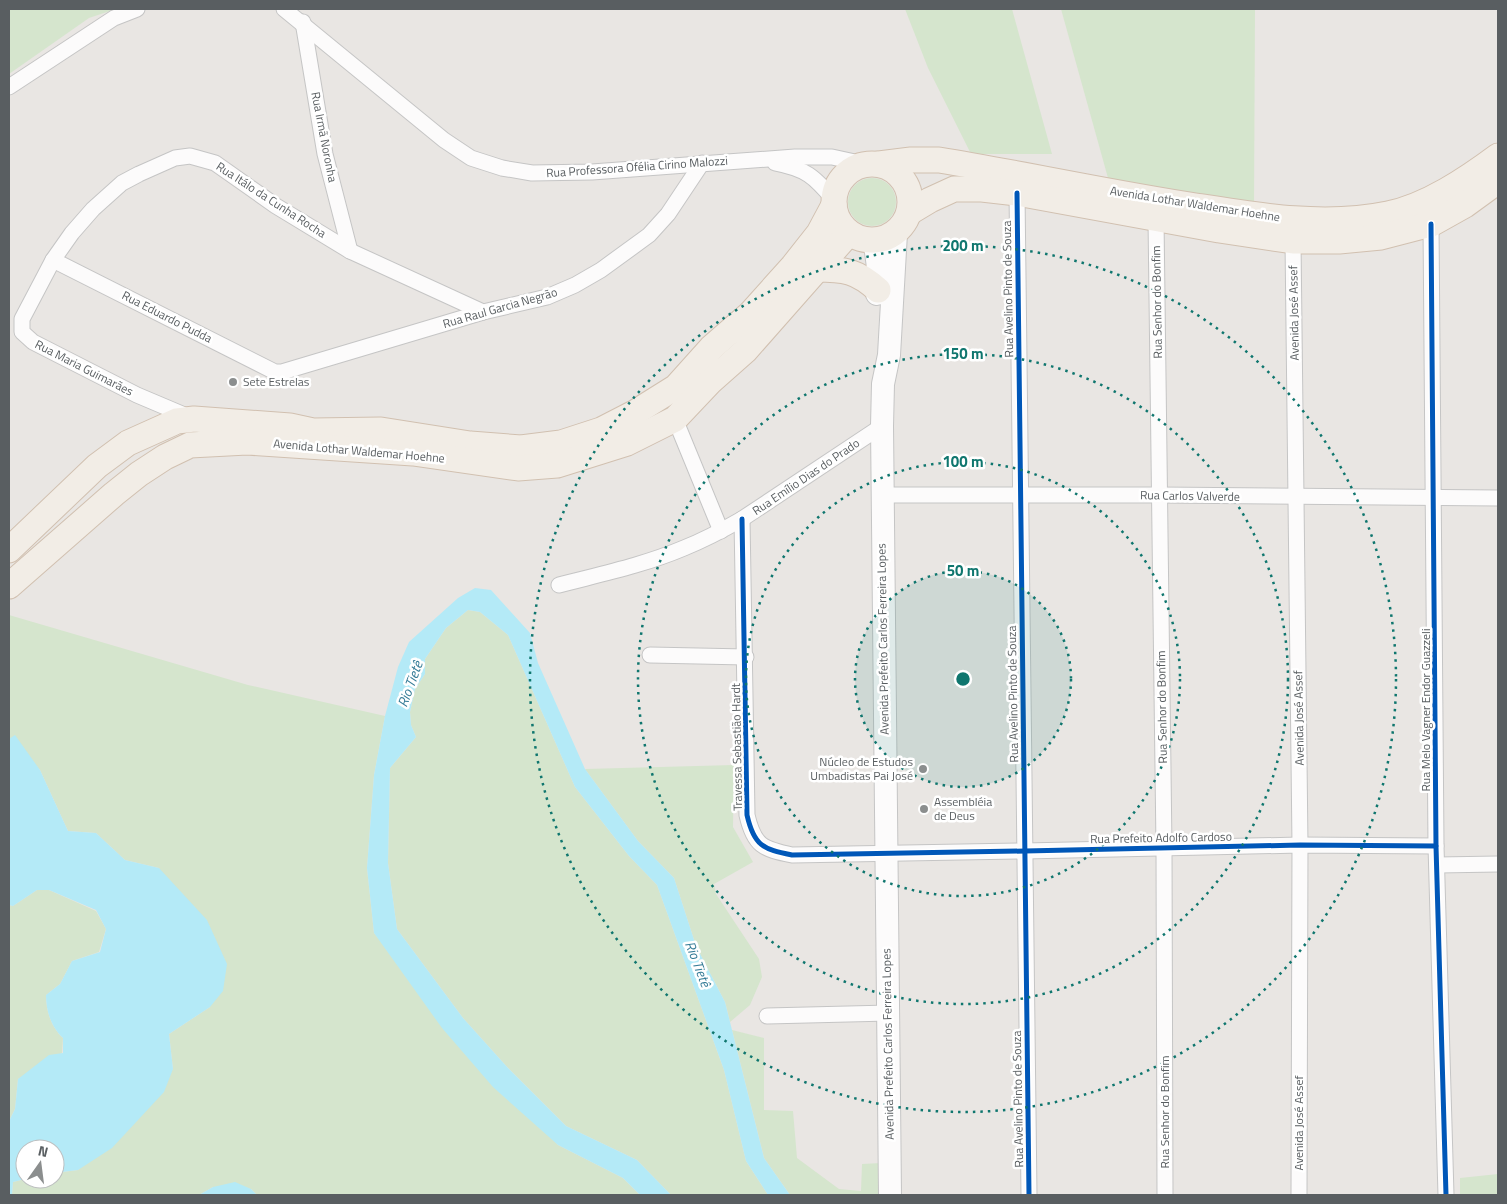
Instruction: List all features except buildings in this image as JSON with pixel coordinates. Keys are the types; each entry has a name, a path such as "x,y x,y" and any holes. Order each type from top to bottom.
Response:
{"main road":[{"name":"Avenida Lothar Waldemar Hoehne","path":"872,164 911,160 939,160 1248,214 1304,220 1354,220 1390,214 1421,203 1472,175 1498,156"},
{"path":"872,164 891,168 901,176 908,187 911,199 910,212 896,233 885,238 873,240 864,239 849,233 838,220 834,202 836,188 842,177 852,169 872,164"},
{"name":"Avenida Lothar Waldemar Hoehne","path":"910,212 954,189 982,189 1017,193 1156,219 1293,241 1339,241 1381,237 1432,224 1464,205 1498,181"},
{"name":"Avenida Lothar Waldemar Hoehne","path":"9,550 97,466 128,443 177,421 194,419 290,426 313,431 381,430 470,444 521,448 561,443 601,430 636,412 676,387 711,348 750,314 793,266 818,233 834,202"},
{"name":"Avenida Lothar Waldemar Hoehne","path":"9,586 114,494 165,457 190,445 247,442 413,453 518,468 557,465 627,443 675,419 710,382 745,351 849,233"},
{"name":"Avenida Prefeito Carlos Ferreira Lopes","path":"890,1195 882,426 883,384 889,355 896,233"},
{"name":"Avenida Prefeito Carlos Ferreira Lopes","path":"873,240 879,269 875,330 883,384"},
{"path":"816,269 849,271 864,278 878,290"}],"street":[{"path":"9,87 114,18 137,9"},
{"name":"Rua Professora Ofélia Cirino Malozzi","path":"284,9 303,22 444,140 471,158 502,168 532,173 592,172 702,163 832,156 872,164"},
{"name":"Rua Irmã Noronha","path":"303,22 325,154 350,251"},
{"name":"Rua Itálo da Cunha Rocha","path":"53,260 72,233 93,209 122,183 175,158 190,156 215,163 276,206 350,251 483,312"},
{"path":"759,160 804,171 820,184 834,202"},
{"name":"Rua Raul Garcia Negrão","path":"282,372 483,312 547,297 575,285 601,270 649,234 668,214 702,163"},
{"name":"Rua Avelino Pinto de Souza","path":"1017,193 1029,1195"},
{"name":"Rua Senhor do Bonfim","path":"1156,219 1164,848 1165,1195"},
{"name":"Rua Melo Vagner Endor Guazzeli","path":"1432,224 1436,846 1446,1195"},
{"name":"Avenida José Assef","path":"1293,241 1300,844 1299,1195"},
{"name":"Rua Maria Guimarães","path":"53,260 22,319 22,332 33,342 137,395 194,419"},
{"name":"Rua Eduardo Pudda","path":"53,260 275,372 282,372"},
{"path":"675,419 721,530"},
{"name":"Rua Emílio Dias do Prado","path":"559,585 635,565 684,549 742,520 882,426"},
{"name":"Rua Carlos Valverde","path":"882,495 1498,498"},
{"name":"Travessa Sebastião Hardt","path":"742,520 746,657 747,815 751,833 760,844 775,851 792,855 886,854"},
{"path":"650,655 746,657"},
{"name":"Rua Prefeito Adolfo Cardoso","path":"886,854 1300,844 1436,846"},
{"path":"1438,866 1498,864"},
{"path":"767,1016 889,1013"}],"green space":[{"path":"9,9 116,9 89,18 9,74"},
{"path":"905,9 1012,9 1052,154 971,154 928,68"},
{"path":"1061,9 1255,9 1254,209 1108,178"},
{"path":"867,178 877,178 889,185 896,197 896,207 889,219 877,226 867,226 859,222 852,215 848,207 848,197 852,189 859,182"},
{"path":"468,610 480,612 508,635 575,787 629,856 657,885 724,1070 746,1161 768,1195 671,1195 637,1160 566,1126 508,1068 463,1018 397,929 388,863 390,768 416,737 411,725 410,712 415,689 425,674 425,659 446,628"},
{"path":"9,615 248,685 385,716 374,775 367,868 374,933 558,1145 623,1178 640,1195 257,1195 251,1189 213,1187 199,1195 12,1195 13,1182 15,1182 15,1189 65,1189 65,1172 78,1170 173,1069 169,1034 210,1007 159,868 125,860 96,833 68,831 40,770 9,739"},
{"path":"734,765 733,827 753,862 714,884 716,894 759,959 762,977 750,1005 730,1022 725,1002 696,946 674,878 638,841 585,769"},
{"path":"37,890 49,890 96,911 106,929 99,952 72,961 60,984 46,995 50,1018 55,1029 63,1038 62,1053 18,1079 15,1109 9,1121 9,905 13,906"},
{"path":"732,1030 764,1038 764,1110 793,1111 797,1158 839,1189 861,1191 862,1164 881,1163 882,1195 790,1195 764,1158"},
{"path":"1498,1174 1498,1195 1460,1195 1460,1178"}],"water":[{"name":"Rio Tietê","path":"475,588 491,590 530,633 538,663 585,769 638,841 674,878 696,946 725,1002 764,1158 790,1195 768,1195 746,1161 724,1070 657,885 629,856 575,787 508,635 480,612 468,610 446,628 425,659 425,674 415,689 410,712 411,725 416,737 390,768 388,863 397,929 463,1018 508,1068 566,1126 637,1160 671,1195 640,1195 623,1178 558,1145 493,1087 442,1028 374,933 367,868 374,775 385,716 398,667 409,642 458,598"},
{"path":"15,735 40,770 68,831 96,833 125,860 159,868 207,920 227,964 223,991 210,1007 169,1034 173,1069 164,1092 112,1148 78,1170 65,1172 65,1139 15,1139 15,1182 13,1182 12,1195 9,1195 9,1121 15,1109 18,1079 49,1055 63,1053 63,1038 55,1029 50,1018 46,995 60,984 72,961 100,952 106,929 96,910 49,890 37,890 13,906 9,905 9,739"},
{"path":"235,1182 251,1189 257,1195 199,1195 213,1187"}],"cycle path":[{"path":"1017,193 1029,1195"},
{"path":"1431,224 1436,846 1446,1195"},
{"path":"742,519 747,815 757,840 767,848 792,855 1300,845 1436,846"}],"place":[{"name":"Sete Estrelas","path":"233,382"},
{"name":"Núcleo de Estudos Umbadistas Pai José","path":"923,769"},
{"name":"Assembléia de Deus","path":"924,809"}]}
